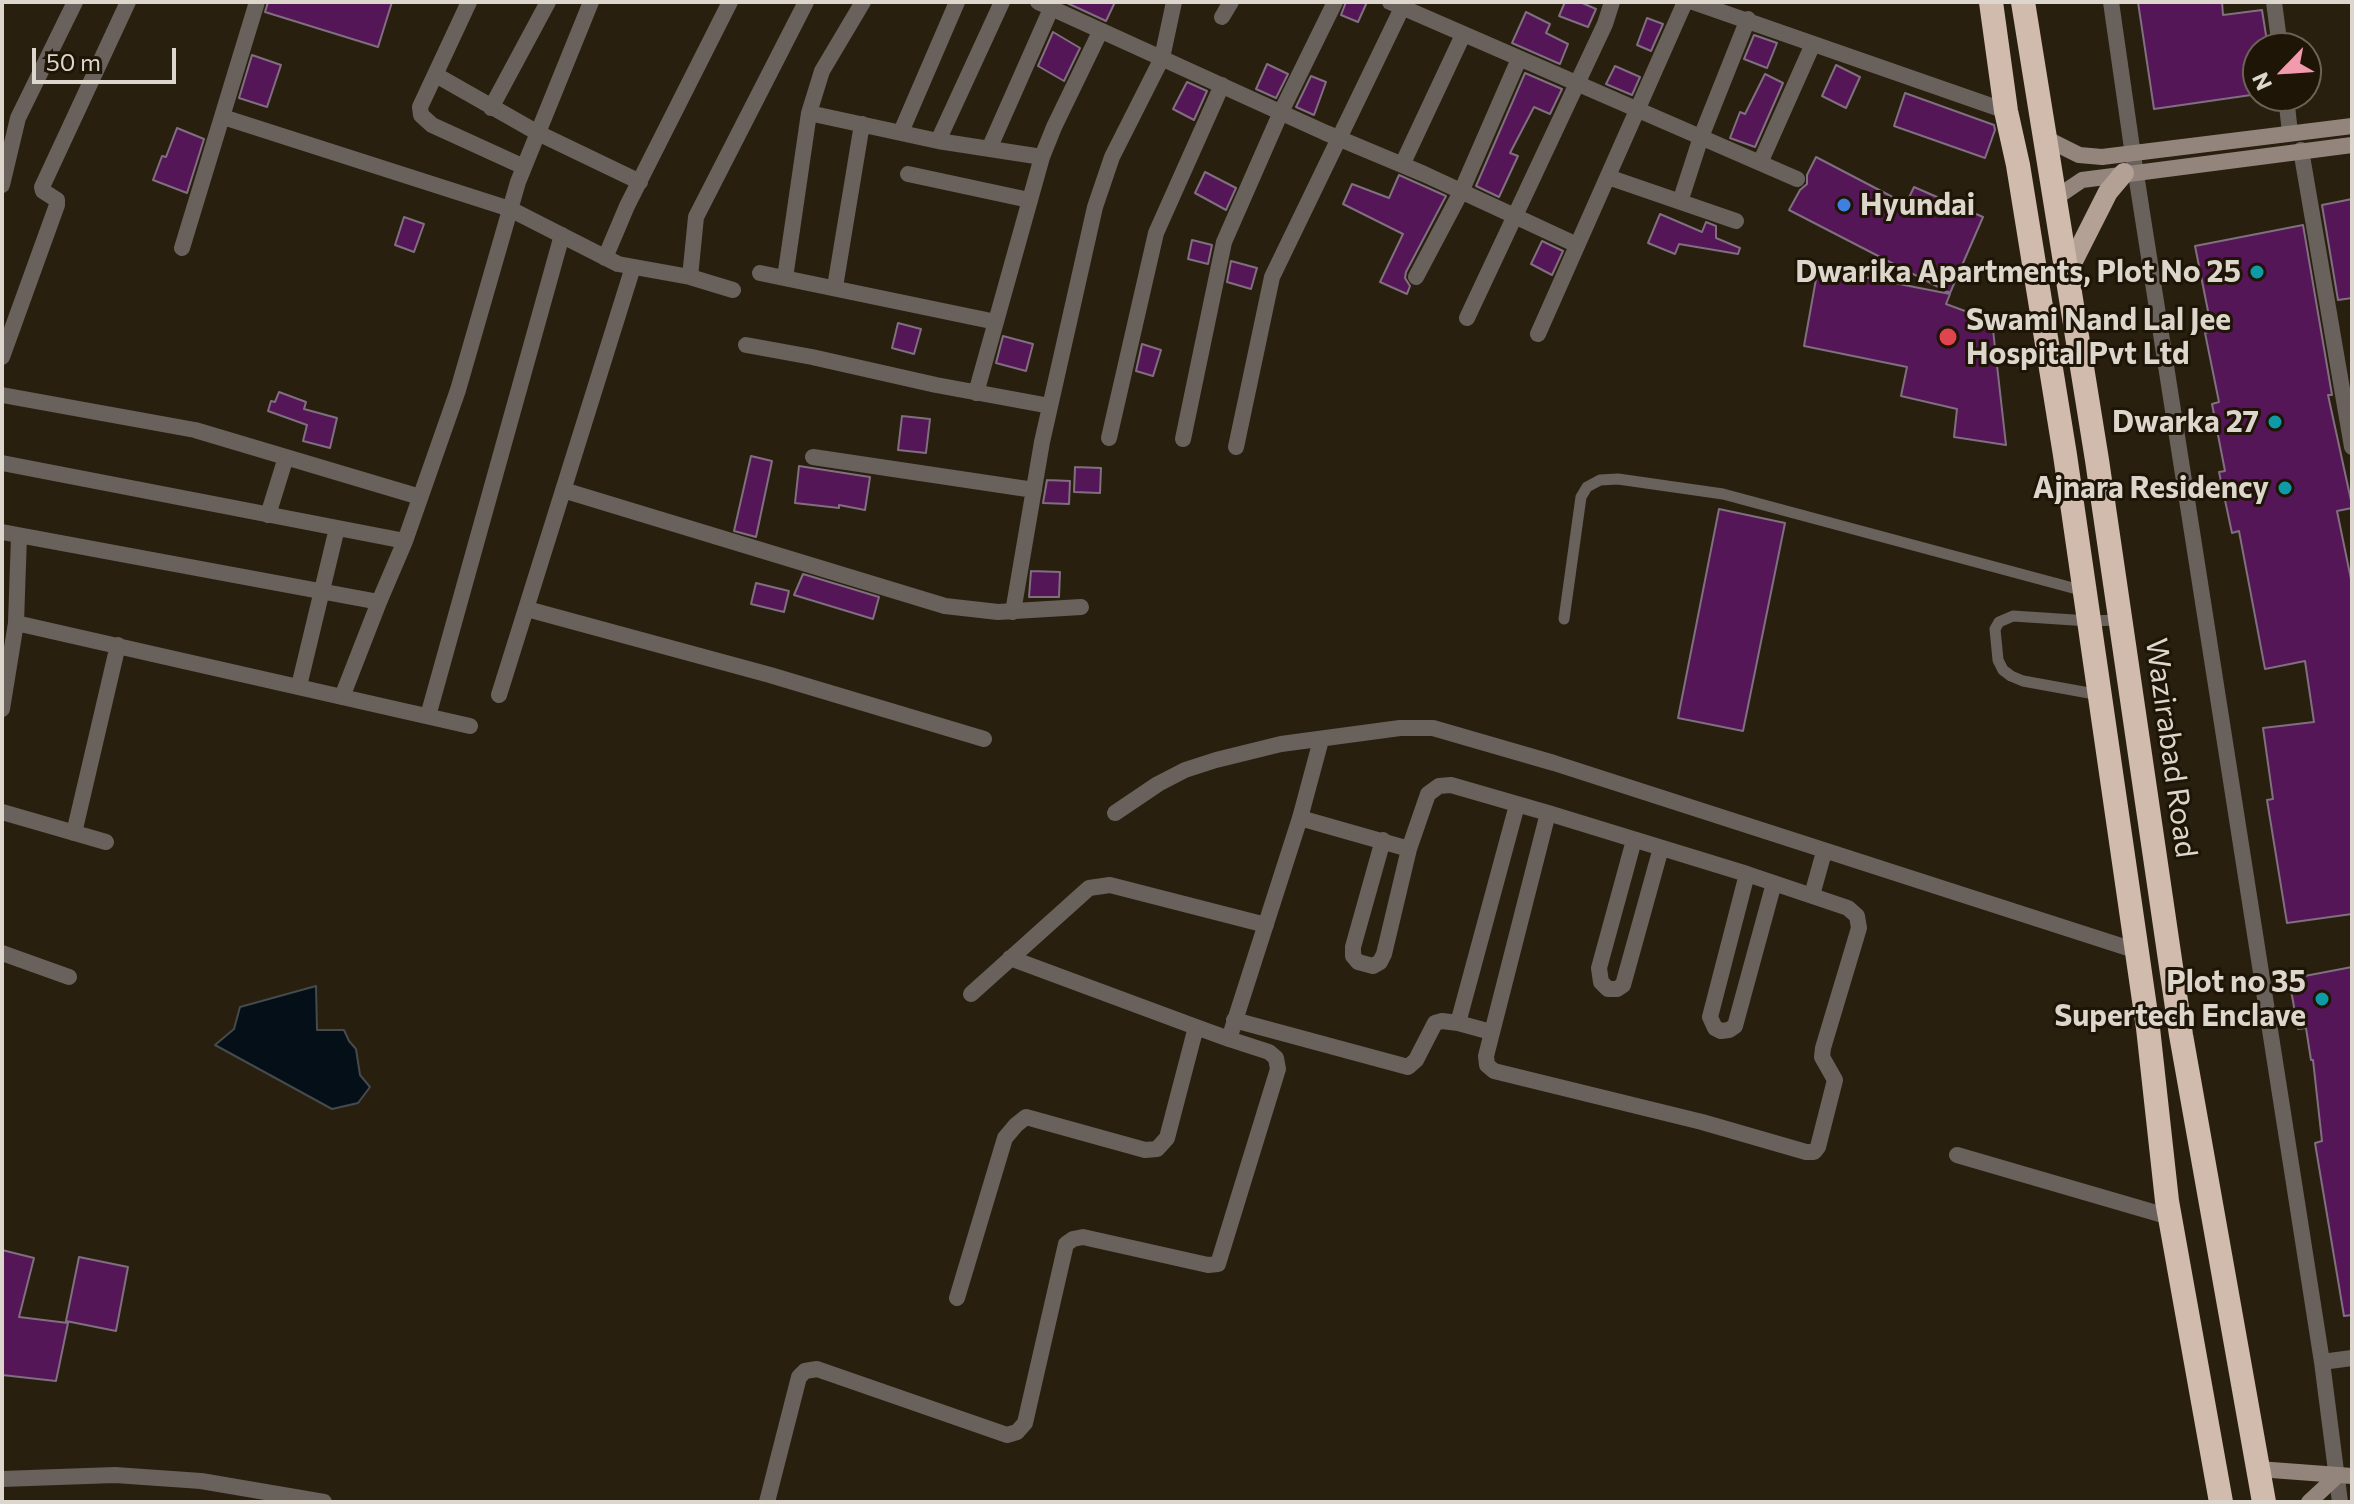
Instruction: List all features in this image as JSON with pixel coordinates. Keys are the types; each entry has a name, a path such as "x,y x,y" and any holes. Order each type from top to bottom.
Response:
{"highway":[{"name":"Wazirabad Road","path":"1991,2 2085,591 2137,951 2168,1209 2221,1502"},
{"name":"Wazirabad Road","path":"2023,2 2120,619 2181,1035 2264,1502"}],"main road":[{"path":"2066,275 2108,192 2131,166"}],"street":[{"path":"2,185 18,118 75,2"},
{"path":"2,357 57,205 57,200 42,187 128,2"},
{"path":"182,248 257,2"},
{"path":"469,2 420,107 425,120 524,167"},
{"path":"491,108 548,2"},
{"path":"342,697 405,541 458,390 524,167 591,2"},
{"path":"605,258 730,2"},
{"path":"690,277 692,232 699,209 806,2"},
{"path":"785,278 809,113 822,71 863,2"},
{"path":"901,132 957,2"},
{"path":"938,141 1002,2"},
{"path":"1013,612 1050,406 1101,185 1162,58 1174,2"},
{"path":"1183,439 1224,242 1281,112 1335,2"},
{"path":"1538,334 1685,2"},
{"path":"1693,2 2006,111"},
{"path":"2111,2 2131,166 2322,1362 2344,1476 2340,1502"},
{"path":"2274,2 2278,32"},
{"path":"989,149 1048,4 1100,32 1577,245"},
{"path":"1467,318 1576,83 1606,4"},
{"path":"1236,447 1272,277 1339,138 1396,5 1797,179"},
{"path":"1680,202 1701,137 1748,19"},
{"path":"976,393 1042,157 1100,32"},
{"path":"1402,165 1463,35"},
{"path":"1760,163 1813,44"},
{"path":"1416,277 1461,192 1519,59"},
{"path":"436,75 538,133 640,182"},
{"path":"1109,438 1156,233 1222,85"},
{"path":"2288,112 2290,133"},
{"path":"809,113 938,141 1042,157"},
{"path":"223,117 510,209 605,258 733,290"},
{"path":"835,287 862,124"},
{"path":"2054,199 2082,180 2131,166 2290,133 2352,126"},
{"path":"2045,138 2079,155 2102,157 2131,166 2352,145"},
{"path":"2301,150 2352,447"},
{"path":"908,174 1029,200"},
{"path":"1608,177 1736,221"},
{"path":"428,716 562,235"},
{"path":"499,695 633,267"},
{"path":"760,273 996,322"},
{"path":"746,345 1050,406"},
{"path":"2,395 163,422 420,497"},
{"path":"268,515 286,457"},
{"path":"813,457 1034,490"},
{"path":"2,463 405,541"},
{"path":"563,490 945,606 983,612 1081,607"},
{"path":"299,686 337,528"},
{"path":"2,532 379,602"},
{"path":"2,707 16,623 19,536"},
{"path":"527,609 770,675 984,739"},
{"path":"16,623 470,726"},
{"path":"74,833 118,645"},
{"path":"1115,813 1185,770 1281,744 1400,728 1433,728 1554,763 2137,951"},
{"path":"1229,1039 1300,818 1321,740"},
{"path":"1383,840 1353,947 1353,956 1358,962 1373,966 1380,962 1384,954 1409,849 1428,794 1439,786 1451,785 1548,813 1848,908 1857,916 1859,928 1823,1048 1822,1057 1835,1080 1814,1152 1494,1071 1487,1065 1491,1032 1548,813"},
{"path":"1458,1023 1517,805"},
{"path":"2,812 106,842"},
{"path":"1300,818 1409,849"},
{"path":"1634,840 1599,968 1601,982 1608,989 1623,985 1661,848"},
{"path":"1812,895 1824,852"},
{"path":"1747,874 1710,1017 1715,1028 1721,1031 1735,1026 1774,883"},
{"path":"971,994 1089,888 1110,885 1266,925"},
{"path":"2,953 69,977"},
{"path":"767,1502 799,1377 805,1371 817,1369 1007,1435 1017,1432 1025,1423 1066,1244 1083,1237 1208,1265 1218,1264 1278,1069 1276,1058 1269,1052 1010,958"},
{"path":"1234,1020 1408,1067 1416,1060 1435,1023 1458,1023 1491,1032"},
{"path":"957,1298 1005,1138 1016,1125 1026,1117 1145,1150 1157,1149 1167,1138 1196,1027"},
{"path":"1957,1155 2168,1209"},
{"path":"2322,1362 2352,1358"},
{"path":"2258,1469 2344,1476"},
{"path":"2,1479 115,1475 201,1481 324,1502"},
{"path":"2309,1502 2344,1476"}],"lane":[{"path":"1564,619 1581,497 1587,487 1600,480 1618,479 1723,494 2085,591"},
{"path":"2100,695 2011,676 2003,670 1998,660 1995,629 1999,622 2013,616 2089,621 2120,619"}],"shaded area":[{"path":"316,986 317,1030 344,1030 356,1049 360,1075 370,1087 358,1103 332,1109 215,1045 234,1029 240,1007"}],"building":[{"path":"268,2 392,2 378,47 265,12"},
{"path":"1065,2 1115,2 1106,21"},
{"path":"1346,2 1367,2 1358,22 1341,15"},
{"path":"1565,2 1580,2 1596,9 1588,27 1559,16"},
{"path":"2138,2 2222,2 2223,15 2262,10 2265,32 2242,32 2242,96 2154,109"},
{"path":"1526,12 1550,24 1546,33 1568,44 1560,64 1512,43"},
{"path":"1647,18 1663,24 1651,51 1637,45"},
{"path":"1053,32 1080,48 1064,81 1038,66"},
{"path":"1754,35 1777,43 1767,68 1744,59"},
{"path":"252,55 281,65 267,107 239,98"},
{"path":"1267,64 1288,74 1276,98 1256,89"},
{"path":"1836,65 1860,77 1846,108 1822,96"},
{"path":"1615,66 1640,77 1632,95 1606,84"},
{"path":"1525,73 1562,89 1550,114 1534,107 1510,153 1518,156 1499,197 1476,186"},
{"path":"1765,74 1783,83 1755,147 1730,138 1740,112 1745,114"},
{"path":"1311,76 1326,82 1314,115 1296,107"},
{"path":"1187,82 1207,91 1194,120 1173,109"},
{"path":"1905,93 1994,125 1985,158 1894,126"},
{"path":"177,128 204,139 187,193 153,180"},
{"path":"1816,157 1906,204 1914,187 1983,217 1950,293 1789,210 1807,184 1807,175"},
{"path":"1205,172 1236,188 1226,210 1195,193"},
{"path":"1399,175 1446,196 1406,272 1405,278 1410,286 1407,294 1380,282 1403,234 1343,204 1352,184 1389,198"},
{"path":"2352,199 2352,298 2338,300 2322,205"},
{"path":"1660,214 1702,232 1706,222 1716,226 1716,238 1740,248 1738,254 1679,244 1675,254 1648,243"},
{"path":"404,217 424,224 414,252 395,245"},
{"path":"2303,225 2332,395 2328,395 2352,505 2352,508 2337,511 2352,584 2352,914 2287,923 2267,800 2273,799 2263,728 2314,722 2305,661 2265,669 2239,531 2232,533 2219,472 2225,471 2212,404 2219,402 2205,333 2212,331 2195,246"},
{"path":"1192,240 1212,245 1208,264 1188,259"},
{"path":"1542,241 1563,251 1552,275 1531,264"},
{"path":"1231,261 1257,268 1251,289 1227,282"},
{"path":"1818,268 1950,294 1946,304 1992,321 2006,445 1954,437 1957,409 1901,396 1907,367 1804,346"},
{"path":"898,323 921,329 914,354 892,348"},
{"path":"1003,336 1033,344 1026,371 996,363"},
{"path":"1142,344 1161,350 1153,376 1136,371"},
{"path":"279,392 306,402 304,409 337,418 330,448 303,441 307,425 268,411 271,401 275,402"},
{"path":"902,416 930,419 926,453 898,450"},
{"path":"751,456 772,461 756,537 734,531"},
{"path":"799,466 870,477 865,510 795,503"},
{"path":"1075,467 1101,468 1100,493 1074,492"},
{"path":"1047,480 1070,481 1069,504 1043,503"},
{"path":"1719,509 1785,523 1743,731 1678,718"},
{"path":"1031,571 1060,572 1059,597 1029,597"},
{"path":"803,574 879,597 873,619 794,595"},
{"path":"756,583 789,591 784,612 751,604"},
{"path":"2352,967 2352,1315 2344,1316 2315,1143 2322,1141 2313,1060 2306,1028 2298,1029 2289,979"},
{"path":"2,1250 34,1258 19,1317 68,1323 56,1381 2,1375"},
{"path":"79,1257 128,1267 116,1331 66,1321"}],"place":[{"name":"Hyundai","path":"1844,205"},
{"name":"Dwarika Apartments, Plot No 25","path":"2257,272"},
{"name":"Swami Nand Lal Jee Hospital Pvt Ltd","path":"1948,337"},
{"name":"Dwarka 27","path":"2275,422"},
{"name":"Ajnara Residency","path":"2285,488"},
{"name":"Plot no 35 Supertech Enclave","path":"2322,999"}]}
